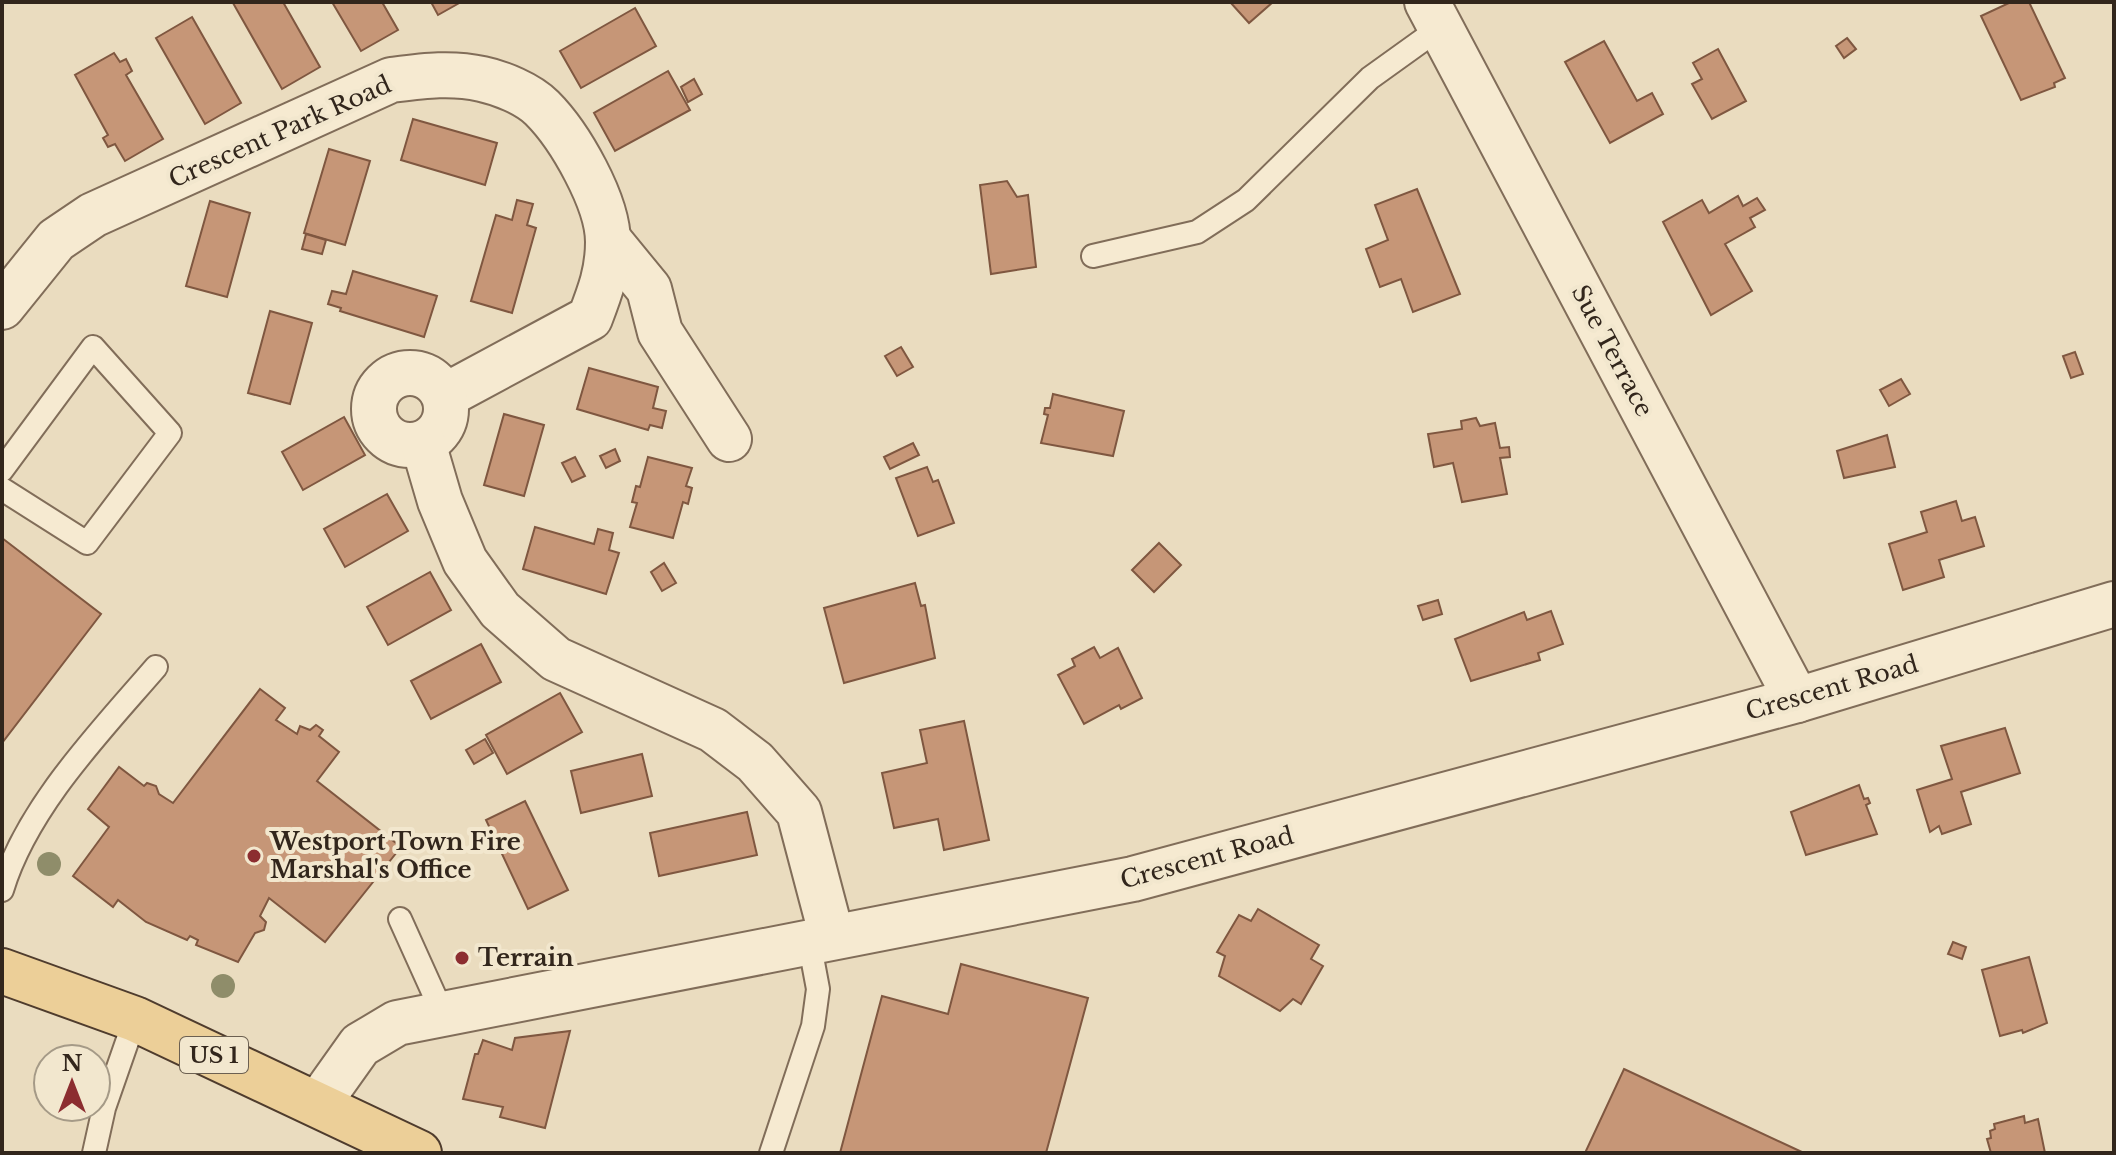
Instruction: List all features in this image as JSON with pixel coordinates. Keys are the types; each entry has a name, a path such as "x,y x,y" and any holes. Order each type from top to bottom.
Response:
{"main road":[{"name":"US 1","path":"2,971 135,1019 411,1151"}],"street":[{"name":"Sue Terrace","path":"1434,15 1797,700"},
{"name":"Crescent Park Road","path":"2,307 56,240 93,215 391,80 440,73 485,79 519,93 542,107 592,180 608,239 606,279 590,318"},
{"name":"Crescent Park Road","path":"608,239 649,289 660,332 729,439"},
{"path":"445,396 590,318 660,332"},
{"path":"413,372 438,384 445,396 447,407 441,429 423,443 398,443 378,427 374,402 387,380 413,372"},
{"path":"423,443 440,501 465,561 500,610 556,659 713,730 755,762 799,812 820,939"},
{"name":"Crescent Road","path":"318,1104 345,1063 368,1039 397,1023 1133,879 1797,700 2114,604"}],"lane":[{"path":"1093,256 1197,232 1246,200 1434,15"},
{"path":"2,470 93,347 170,433 87,543 2,489"},
{"path":"2,890 12,856 84,750 156,667"},
{"path":"400,919 442,1012"},
{"path":"771,1153 813,1026 820,939"},
{"path":"94,1153 104,1108 135,1019"}],"building":[{"path":"283,2 320,67 282,89 233,3"},
{"path":"332,2 382,2 398,30 361,51"},
{"path":"431,2 461,2 438,15"},
{"path":"1230,2 1273,2 1249,23"},
{"path":"2011,2 2029,2 2065,78 2054,83 2055,87 2021,100 1981,16"},
{"path":"635,8 656,46 581,88 560,51"},
{"path":"192,17 241,103 205,124 156,38"},
{"path":"1847,38 1856,49 1844,58 1836,46"},
{"path":"1604,41 1637,101 1652,93 1663,114 1610,143 1565,62"},
{"path":"1718,49 1746,101 1712,119 1692,84 1702,79 1693,63"},
{"path":"114,53 120,62 126,59 132,71 126,75 163,139 125,161 115,144 108,147 103,138 108,135 75,75"},
{"path":"668,71 690,110 615,151 594,113"},
{"path":"694,79 702,94 688,102 681,87"},
{"path":"413,119 497,143 485,185 401,160"},
{"path":"329,149 370,161 345,245 304,233"},
{"path":"1007,181 1017,197 1028,195 1036,267 991,274 980,185"},
{"path":"1417,189 1460,294 1413,312 1401,279 1380,287 1366,249 1388,240 1375,205"},
{"path":"1738,196 1743,206 1757,198 1765,210 1750,218 1755,227 1725,244 1752,291 1711,315 1663,222 1702,200 1709,213"},
{"path":"517,200 533,204 527,225 536,228 512,313 471,301 496,215 512,220"},
{"path":"210,201 250,213 227,297 186,286"},
{"path":"306,234 326,240 322,254 302,249"},
{"path":"353,271 437,296 424,337 340,311 341,308 328,304 332,291 346,294"},
{"path":"270,311 312,323 290,404 248,393"},
{"path":"901,347 913,367 897,376 885,356"},
{"path":"2075,352 2083,374 2071,378 2063,356"},
{"path":"589,368 658,387 653,408 666,411 662,428 650,425 648,430 577,409"},
{"path":"1901,379 1910,394 1889,406 1880,390"},
{"path":"1053,394 1124,411 1113,456 1041,443 1048,415 1044,414 1045,408 1050,408"},
{"path":"504,414 544,425 524,496 484,485"},
{"path":"344,417 365,455 303,490 282,452"},
{"path":"1476,418 1480,426 1495,423 1500,448 1509,447 1510,457 1500,458 1507,494 1462,502 1453,463 1434,467 1428,434 1462,429 1461,421"},
{"path":"1887,435 1895,467 1844,478 1837,451"},
{"path":"913,443 919,455 890,469 884,457"},
{"path":"615,449 620,461 606,468 600,456"},
{"path":"575,457 585,476 572,482 562,463"},
{"path":"648,457 692,468 686,486 692,488 688,504 683,502 673,538 630,527 637,503 632,502 636,486 640,487"},
{"path":"927,467 933,482 938,480 954,523 918,536 896,478"},
{"path":"387,494 408,531 345,567 324,529"},
{"path":"1956,501 1962,521 1975,517 1984,546 1939,560 1944,577 1903,590 1889,544 1927,532 1921,512"},
{"path":"535,527 594,544 598,529 613,533 609,550 619,553 606,594 523,569"},
{"path":"2,538 101,614 2,743"},
{"path":"1159,543 1181,565 1154,592 1132,570"},
{"path":"664,563 676,583 662,591 651,572"},
{"path":"430,572 451,610 388,645 367,607"},
{"path":"915,583 921,606 925,605 935,658 844,683 824,608"},
{"path":"1438,600 1442,614 1423,620 1418,606"},
{"path":"1551,611 1563,644 1538,653 1540,660 1471,681 1455,639 1524,612 1527,620"},
{"path":"481,644 501,682 431,719 411,681"},
{"path":"1094,647 1100,658 1118,648 1142,698 1121,709 1119,705 1084,724 1058,675 1075,666 1072,659"},
{"path":"260,689 285,708 276,720 297,734 300,726 310,730 316,725 323,730 319,736 339,752 317,781 401,847 325,942 269,898 260,916 266,922 264,930 255,933 238,962 196,945 198,940 190,936 187,940 146,922 118,900 113,907 73,876 109,827 88,809 119,767 144,786 147,783 156,786 159,794 173,803"},
{"path":"560,693 582,732 507,774 486,735"},
{"path":"964,721 989,840 944,850 938,819 894,828 882,773 927,763 920,730"},
{"path":"2005,728 2020,773 1961,792 1971,824 1942,834 1939,826 1930,832 1917,790 1952,779 1941,746"},
{"path":"485,739 493,753 474,764 466,750"},
{"path":"642,754 652,796 581,813 571,771"},
{"path":"1859,785 1864,799 1868,798 1870,803 1866,805 1877,834 1806,855 1791,812"},
{"path":"525,801 568,890 528,909 486,820"},
{"path":"747,812 757,855 659,876 650,833"},
{"path":"1258,909 1319,945 1311,959 1323,966 1301,1004 1293,999 1280,1011 1219,976 1225,956 1217,952 1239,915 1251,921"},
{"path":"1953,942 1966,947 1962,959 1948,954"},
{"path":"2029,957 2047,1023 2023,1033 2022,1030 2000,1036 1982,970"},
{"path":"961,964 1088,998 1046,1153 840,1153 882,996 948,1014"},
{"path":"570,1031 545,1128 500,1117 503,1107 463,1099 475,1054 478,1054 483,1040 512,1050 515,1038"},
{"path":"1624,1069 1804,1153 1585,1153"},
{"path":"2024,1116 2025,1123 2038,1119 2045,1153 1991,1153 1987,1139 1991,1138 1990,1131 1995,1129 1994,1124"}],"place":[{"name":"Westport Town Fire Marshal's Office","path":"254,856"},
{"name":"Terrain","path":"462,958"}]}
